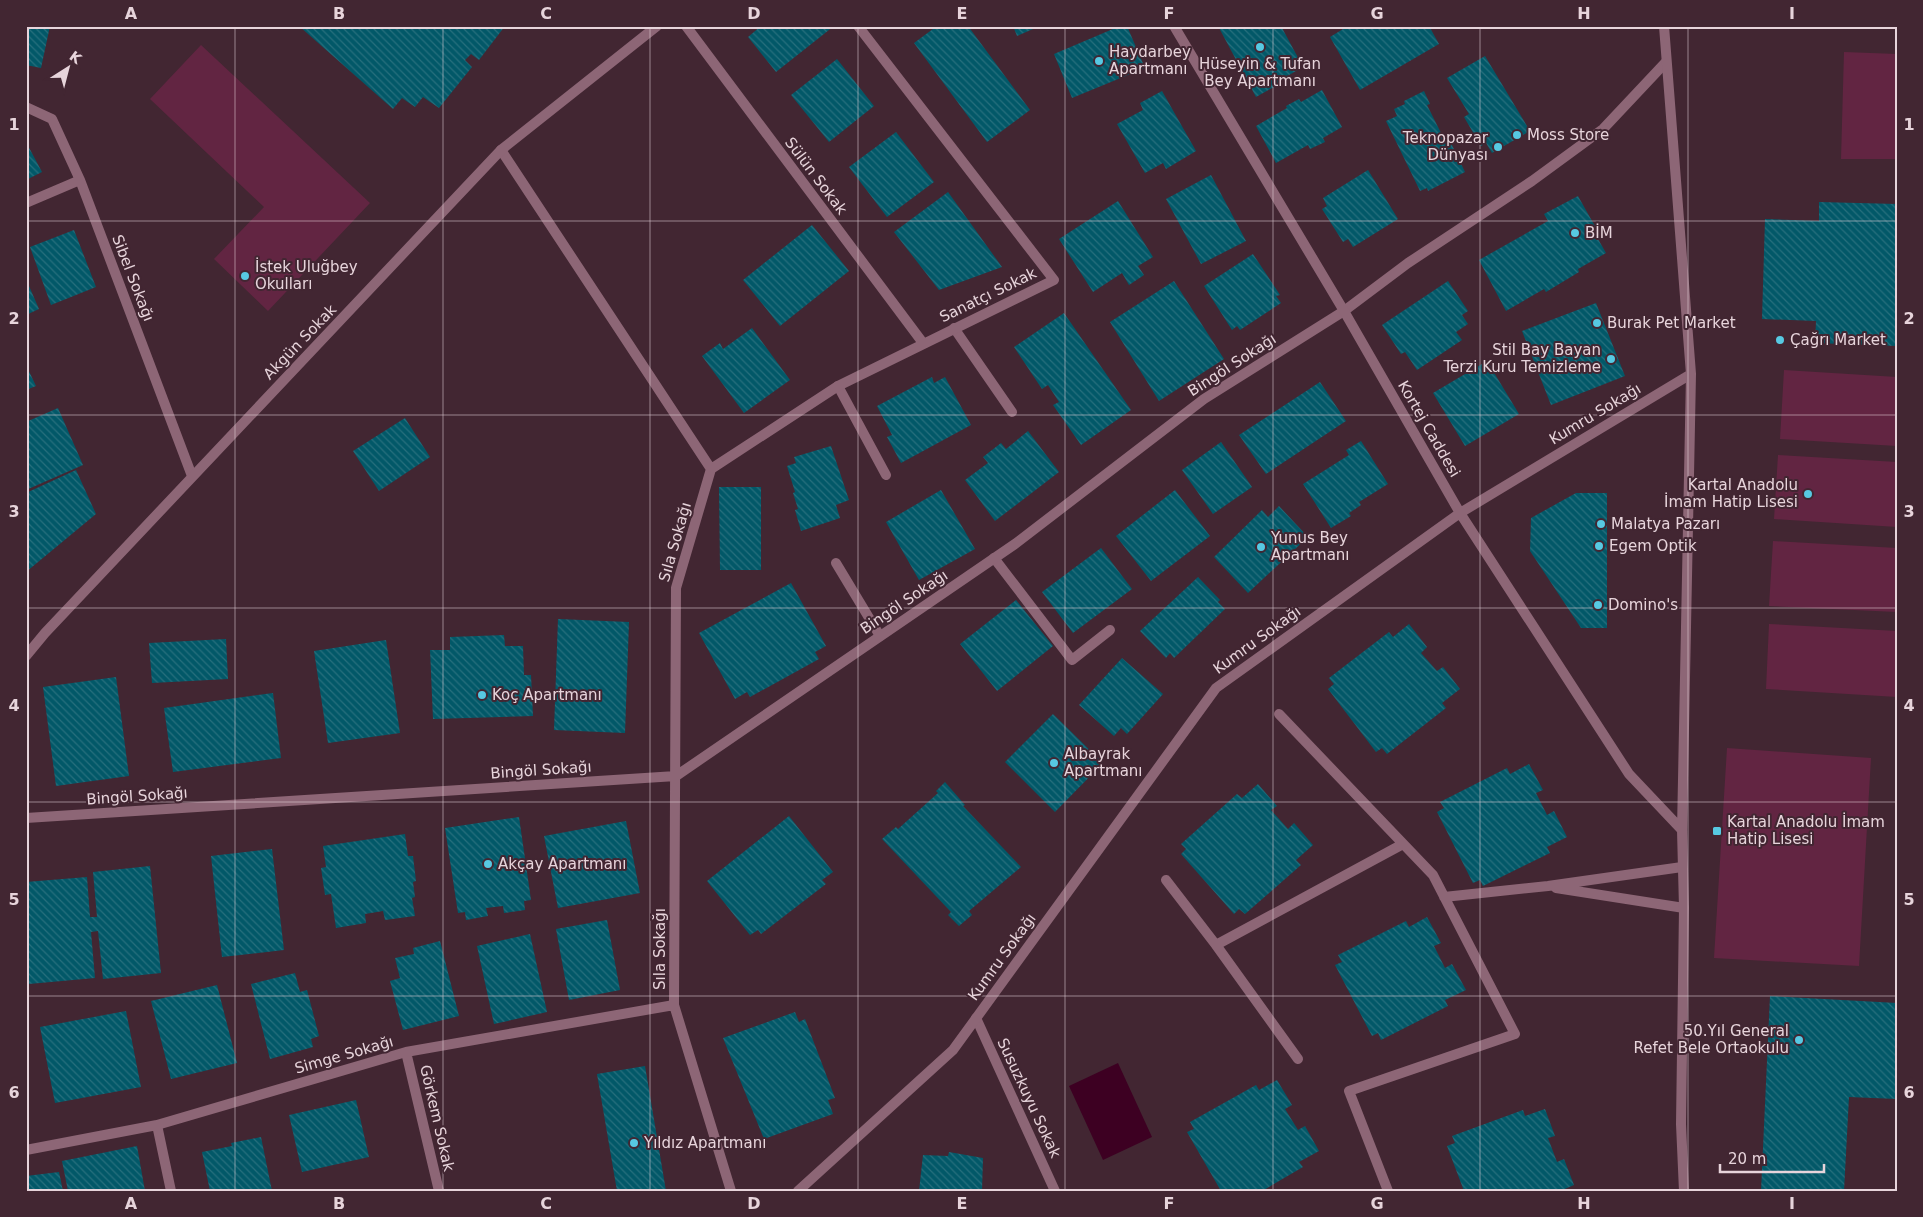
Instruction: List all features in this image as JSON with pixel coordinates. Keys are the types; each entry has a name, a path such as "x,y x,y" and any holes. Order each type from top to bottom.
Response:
{"street":[{"name":"Akgün Sokak","path":"26,656 45,632 501,150 657,26"},
{"name":"Sülün Sokak","path":"686,26 923,343"},
{"name":"Sanatçı Sokak","path":"711,469 838,386 1054,280 858,26"},
{"name":"Kortej Caddesi","path":"1174,26 1344,311 1460,513 1629,774 1682,830"},
{"path":"1664,26 1692,374 1682,830 1684,908 1681,1124 1684,1191"},
{"name":"Bingöl Sokağı","path":"26,818 676,776 994,558 1204,399 1344,311 1408,263 1532,181 1603,129 1666,62"},
{"name":"Sibel Sokağı","path":"26,107 52,119 80,180 192,476"},
{"path":"501,150 711,469"},
{"path":"26,202 80,180"},
{"path":"954,328 1012,412"},
{"name":"Kumru Sokağı","path":"798,1191 953,1050 1216,688 1460,513 1692,374"},
{"path":"838,386 886,475"},
{"name":"Sıla Sokağı","path":"711,469 676,588 674,1005 731,1191"},
{"path":"994,558 1072,660 1110,630"},
{"path":"836,563 880,636"},
{"path":"1279,714 1433,876 1516,1034 1349,1091 1388,1191"},
{"path":"1216,945 1403,844"},
{"path":"1444,896 1548,886 1682,866"},
{"path":"1166,880 1216,945 1298,1059"},
{"path":"1548,886 1684,908"},
{"name":"Simge Sokağı","path":"26,1150 157,1125 406,1052 674,1005"},
{"name":"Susuzkuyu Sokak","path":"976,1018 1055,1191"},
{"name":"Görkem Sokak","path":"406,1052 439,1191"},
{"path":"157,1125 171,1191"}],"shaded area":[{"path":"201,45 370,203 268,311 214,259 264,207 150,99"},
{"path":"1844,52 1897,54 1897,159 1841,159"},
{"path":"1784,370 1897,377 1897,446 1780,439"},
{"path":"1778,455 1897,462 1897,527 1774,519"},
{"path":"1773,541 1897,548 1897,612 1769,606"},
{"path":"1769,624 1897,631 1897,697 1766,689"},
{"path":"1727,748 1871,758 1859,966 1714,958"},
{"path":"1118,1063 1152,1137 1103,1160 1069,1086"}],"building":[{"path":"26,26 50,26 41,68 26,65"},
{"path":"299,26 505,26 479,60 471,54 465,60 472,67 439,108 423,97 415,107 402,98 393,109"},
{"path":"761,26 834,26 776,72 748,37"},
{"path":"937,26 968,26 1030,110 987,142 914,43"},
{"path":"1013,26 1040,26 1017,36"},
{"name":"Haydarbey Apartmanı","path":"1120,26 1127,26 1145,68 1072,98 1054,54"},
{"name":"Hüseyin & Tufan Bey Apartmanı","path":"1218,26 1281,26 1303,67 1289,75 1290,78 1256,97"},
{"path":"1348,26 1429,26 1439,44 1360,90 1330,37"},
{"path":"1485,56 1530,131 1492,153 1486,143 1481,146 1464,117 1469,114 1447,78"},
{"path":"837,59 874,106 829,142 791,95"},
{"path":"1322,90 1342,127 1323,138 1325,142 1310,149 1308,145 1276,163 1256,126 1287,108 1286,106 1299,99 1301,102"},
{"path":"1162,91 1196,151 1166,169 1163,163 1145,173 1117,124 1143,110 1140,103"},
{"path":"1424,91 1430,104 1427,105 1446,143 1450,141 1465,172 1428,191 1427,188 1420,191 1386,121 1397,116 1394,109 1405,104 1404,101"},
{"path":"896,132 934,182 887,217 849,167"},
{"path":"26,142 42,172 26,180"},
{"path":"1368,170 1398,219 1353,247 1348,239 1343,242 1322,209 1327,206 1323,198"},
{"path":"1211,175 1246,241 1201,264 1166,199"},
{"path":"948,192 1002,267 939,290 894,232"},
{"path":"1578,196 1601,237 1598,239 1606,253 1578,269 1579,272 1546,292 1544,289 1506,311 1479,260 1548,221 1544,214"},
{"path":"1118,201 1153,257 1138,266 1144,275 1129,285 1122,273 1093,292 1059,239"},
{"path":"1819,202 1897,204 1897,346 1815,343 1816,321 1762,319 1765,219 1819,221"},
{"path":"812,225 849,271 780,326 743,280"},
{"path":"74,230 96,287 51,305 30,247"},
{"path":"1253,254 1280,295 1276,296 1281,303 1240,330 1237,326 1232,330 1204,286"},
{"path":"26,279 39,309 26,315"},
{"path":"1174,281 1224,359 1159,401 1110,322"},
{"path":"1448,281 1468,311 1462,315 1468,324 1456,332 1462,340 1417,370 1405,352 1401,354 1382,325"},
{"path":"1596,303 1625,376 1551,405 1522,331"},
{"path":"1064,313 1131,410 1081,445 1053,405 1059,402 1048,385 1042,389 1014,347"},
{"path":"752,328 790,380 744,413 702,356 720,343 723,349"},
{"path":"1487,361 1519,414 1465,446 1433,393"},
{"path":"26,365 36,386 26,390"},
{"path":"932,377 934,383 945,377 971,425 901,463 887,437 892,435 877,406"},
{"path":"1320,382 1346,421 1266,474 1239,435"},
{"path":"58,408 83,465 26,490 26,422"},
{"path":"405,418 430,457 379,491 353,451"},
{"path":"1028,431 1059,472 995,521 965,480 988,463 983,457 1001,443 1006,449"},
{"path":"1361,441 1388,484 1359,502 1361,505 1349,513 1351,516 1331,528 1303,484 1349,455 1346,450"},
{"path":"1221,442 1252,487 1213,514 1182,470"},
{"path":"831,446 849,500 836,505 840,518 801,531 795,510 798,509 793,493 795,492 787,466 796,463 794,457"},
{"path":"76,470 96,514 26,572 26,493"},
{"path":"719,487 761,487 761,570 720,570"},
{"path":"941,490 975,549 919,580 886,522"},
{"path":"1175,490 1210,536 1151,581 1116,536"},
{"path":"1576,493 1607,493 1607,628 1581,628 1530,551 1531,518"},
{"name":"Yunus Bey Apartmanı","path":"1279,506 1308,537 1248,593 1214,557 1262,510 1268,517"},
{"path":"1101,548 1132,589 1073,633 1042,592"},
{"path":"1198,577 1220,600 1218,602 1225,609 1174,658 1170,653 1166,658 1140,631"},
{"path":"791,583 826,646 815,652 819,659 750,697 747,692 735,699 699,633"},
{"path":"1016,600 1053,646 997,691 960,644"},
{"path":"558,619 629,622 625,733 554,730"},
{"path":"1409,624 1427,647 1421,653 1437,671 1443,667 1460,689 1442,703 1446,708 1387,754 1382,748 1376,752 1328,689 1334,684 1329,678 1389,632 1393,637"},
{"name":"Koç Apartmanı","path":"504,635 505,646 523,646 524,675 531,675 533,716 433,719 430,650 450,650 450,637"},
{"path":"226,639 228,679 152,683 149,643"},
{"path":"386,640 400,733 328,743 314,651"},
{"path":"1122,658 1163,694 1127,734 1121,728 1114,736 1079,705"},
{"path":"116,677 129,776 56,786 43,687"},
{"path":"273,693 281,758 173,772 164,708"},
{"name":"Albayrak Apartmanı","path":"1053,714 1103,763 1055,812 1005,762"},
{"path":"1529,764 1543,790 1536,793 1547,815 1554,811 1567,837 1547,847 1550,853 1483,886 1480,880 1473,883 1437,812 1444,808 1440,802 1507,768 1510,774"},
{"path":"945,782 965,805 963,806 1021,867 969,911 972,915 959,926 948,915 951,912 882,839 896,827 898,829 938,793 936,791"},
{"path":"1258,784 1277,806 1271,810 1288,829 1294,823 1313,845 1296,860 1301,865 1245,914 1239,909 1234,914 1181,854 1186,849 1181,844 1237,794 1242,798"},
{"path":"789,816 833,872 822,880 826,884 761,934 758,930 750,935 707,881"},
{"name":"Akçay Apartmanı","path":"519,817 531,900 524,901 525,910 504,913 503,906 486,908 488,916 466,920 465,912 458,913 445,828"},
{"path":"626,821 640,893 558,908 544,836"},
{"path":"405,834 408,856 413,856 416,881 413,882 415,897 412,898 415,916 385,920 383,911 365,914 366,923 336,928 331,894 325,895 321,868 326,867 323,846"},
{"path":"272,849 284,950 222,957 211,856"},
{"path":"150,866 161,973 103,979 98,931 91,932 95,978 29,984 26,954 26,882 87,877 90,917 97,917 93,872"},
{"path":"1427,917 1441,943 1434,946 1445,968 1452,964 1466,990 1445,1000 1448,1006 1381,1040 1378,1033 1372,1036 1335,965 1342,962 1338,955 1406,921 1409,927"},
{"path":"607,920 620,990 569,1000 556,929"},
{"path":"530,934 547,1012 494,1024 477,946"},
{"path":"440,941 459,1016 403,1030 390,981 400,978 395,958 414,954 413,948"},
{"path":"295,973 300,992 307,990 319,1036 311,1039 313,1047 270,1059 251,984"},
{"path":"217,985 237,1063 171,1079 151,1001"},
{"path":"1770,996 1897,1003 1897,1099 1849,1097 1844,1191 1761,1191"},
{"path":"126,1011 141,1087 55,1103 40,1027"},
{"path":"795,1012 799,1022 805,1019 835,1098 828,1100 833,1114 764,1139 723,1038"},
{"name":"Yıldız Apartmanı","path":"645,1066 666,1191 617,1191 597,1074"},
{"path":"1277,1080 1292,1105 1285,1109 1298,1130 1305,1126 1319,1151 1299,1162 1303,1167 1262,1191 1221,1191 1187,1132 1194,1129 1190,1122 1256,1085 1259,1090"},
{"path":"356,1100 369,1157 302,1172 289,1115"},
{"path":"1545,1109 1555,1136 1548,1138 1557,1162 1564,1159 1574,1185 1560,1191 1464,1191 1447,1146 1455,1143 1452,1136 1523,1110 1525,1116"},
{"path":"261,1137 272,1191 210,1191 202,1152 232,1146 231,1143"},
{"path":"137,1146 145,1191 68,1191 62,1161"},
{"path":"949,1152 983,1158 982,1191 919,1191 923,1155 948,1156"},
{"path":"59,1172 63,1191 26,1191 26,1176"}],"place":[{"name":"Hüseyin & Tufan Bey Apartmanı","path":"1260,47"},
{"name":"Haydarbey Apartmanı","path":"1099,61"},
{"name":"Moss Store","path":"1517,135"},
{"name":"Teknopazar Dünyası","path":"1498,147"},
{"name":"BİM","path":"1575,233"},
{"name":"İstek Uluğbey Okulları","path":"245,276"},
{"name":"Burak Pet Market","path":"1597,323"},
{"name":"Çağrı Market","path":"1780,340"},
{"name":"Stil Bay Bayan Terzi Kuru Temizleme","path":"1611,359"},
{"name":"Kartal Anadolu İmam Hatip Lisesi","path":"1808,494"},
{"name":"Malatya Pazarı","path":"1601,524"},
{"name":"Egem Optik","path":"1599,546"},
{"name":"Yunus Bey Apartmanı","path":"1261,547"},
{"name":"Domino's","path":"1598,605"},
{"name":"Koç Apartmanı","path":"482,695"},
{"name":"Albayrak Apartmanı","path":"1054,763"},
{"name":"Kartal Anadolu İmam Hati̇p Li̇sesi̇","path":"1717,831"},
{"name":"Akçay Apartmanı","path":"488,864"},
{"name":"50.Yıl General Refet Bele Ortaokulu","path":"1799,1040"},
{"name":"Yıldız Apartmanı","path":"634,1143"}]}
